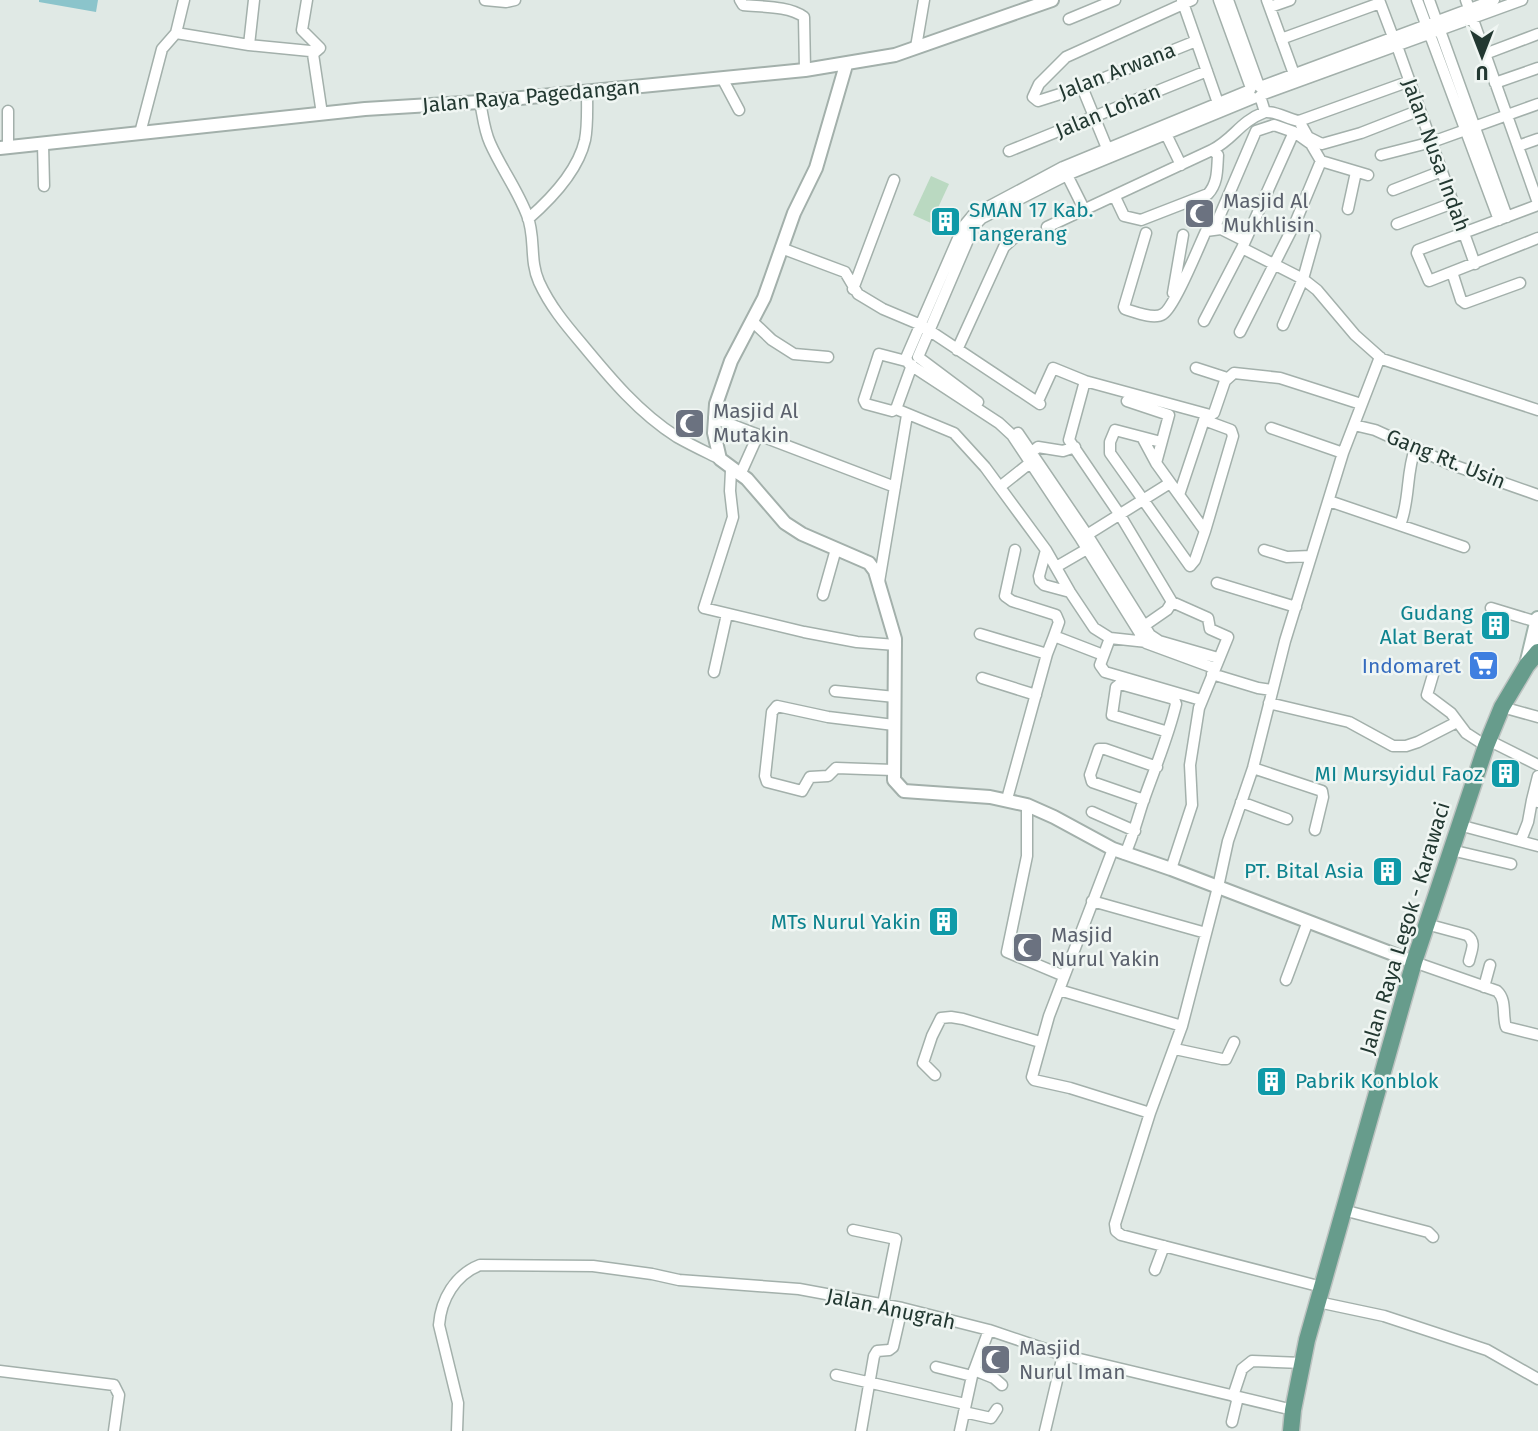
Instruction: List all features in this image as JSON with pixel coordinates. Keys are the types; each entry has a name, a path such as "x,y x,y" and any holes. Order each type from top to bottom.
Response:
{"main road":[{"path":"1527,665 1538,621"},
{"name":"Jalan Raya Legok - Karawaci","path":"1291,1431 1302,1363 1320,1295 1426,924 1487,743 1502,708 1527,665 1538,652"}],"street":[{"path":"140,133 162,49 176,33 184,0"},
{"path":"249,45 254,0"},
{"path":"307,0 302,30 320,48 313,54"},
{"path":"485,0 515,0"},
{"path":"916,47 924,0"},
{"name":"Jalan Raya Pagedangan","path":"4,148 322,114 480,102 846,65 895,55 1052,0"},
{"path":"1069,19 1115,0"},
{"path":"1219,0 1265,112"},
{"path":"1228,0 1257,92"},
{"path":"1290,0 1268,4 1294,74"},
{"path":"1418,0 1433,28 1503,219"},
{"path":"1429,0 1433,28"},
{"path":"1140,628 1019,434 918,359 924,328 974,226 982,218 1109,153 1218,103 1257,92 1433,28 1469,9 1494,0"},
{"path":"1469,9 1522,0"},
{"path":"1186,1 1196,41 1218,103"},
{"name":"Jalan Arwana","path":"1186,1 1066,57 1039,84 1033,97 1038,101 1082,87 1196,41"},
{"path":"741,2 778,4 804,17 806,70"},
{"path":"1281,39 1379,2"},
{"name":"Jalan Nusa Indah","path":"1379,2 1475,264"},
{"path":"1469,9 1518,146 1533,173 1538,204 1417,251 1429,281 1538,238"},
{"path":"176,33 249,45 307,50 313,54 322,114"},
{"path":"1485,54 1538,34"},
{"path":"896,409 909,363 967,220 1063,167 1166,134 1294,74 1395,42"},
{"path":"720,459 715,441 716,404 731,361 764,298 794,213 816,169 846,65"},
{"path":"1495,83 1538,68"},
{"name":"Jalan Lohan","path":"1009,151 1207,71"},
{"path":"722,78 739,110"},
{"path":"1047,227 1227,143 1239,126 1250,117 1273,112 1299,121 1410,81"},
{"path":"1082,87 1109,153"},
{"path":"528,219 555,195 580,154 585,136 587,91"},
{"path":"480,102 484,127 491,145 512,181 528,219 532,234 532,261 538,281 554,310 615,384 651,418 678,438 720,459 736,472 756,489 785,523 802,534 869,563 879,582 896,645 893,770 894,780 904,791 1007,799 1027,805 1119,851 1497,991 1501,995 1506,1027 1538,1035"},
{"path":"1381,155 1432,142 1538,104"},
{"path":"1299,121 1308,137 1322,144 1361,133 1420,110"},
{"path":"4,148 8,111"},
{"path":"1214,229 1256,131 1274,125 1294,132 1311,144 1321,161 1368,174"},
{"path":"1204,321 1244,244 1294,132"},
{"path":"1166,134 1181,165"},
{"path":"1518,146 1538,139"},
{"path":"43,144 44,186"},
{"path":"1115,197 1124,216 1141,220 1208,194 1217,179 1218,155 1212,150"},
{"path":"1240,332 1276,264 1321,161"},
{"path":"1348,209 1356,172"},
{"path":"1393,191 1442,172"},
{"path":"1067,175 1084,209"},
{"path":"853,289 894,180"},
{"path":"1397,224 1453,203"},
{"path":"1146,233 1125,309 1156,316 1166,313 1206,231 1220,229 1317,290 1355,335 1380,357 1406,368 1538,410"},
{"path":"1174,301 1183,235"},
{"path":"1283,325 1303,279 1315,236"},
{"path":"957,350 1004,247 1015,237"},
{"path":"780,248 845,272 853,289 883,309 924,328 1039,403 1053,368 1085,381 1210,415 1214,413 1227,378 1234,373 1243,372 1280,377 1361,404"},
{"path":"1452,272 1461,300 1465,303 1520,283"},
{"path":"752,321 772,340 794,354 828,357"},
{"path":"1032,458 999,423 909,363 879,354 864,400 866,404 892,411 896,409 954,433 1001,486 1094,628 1110,638 1150,641 1258,688 1272,690"},
{"path":"1380,357 1343,453 1311,556 1272,690 1253,768 1228,841 1219,887 1182,1026 1150,1113 1115,1224 1116,1231 1121,1235 1164,1245 1487,1350 1538,1379"},
{"path":"1196,368 1227,378"},
{"path":"1085,381 1069,436 1075,447 1172,602 1208,618 1210,629 1227,636 1201,701 1190,765 1192,805 1171,869"},
{"path":"1127,401 1169,415 1156,463"},
{"path":"879,582 907,415"},
{"path":"714,418 895,487"},
{"path":"1161,442 1115,430 1110,453 1190,566 1195,560 1205,531 1233,436 1231,430 1204,420 1179,495"},
{"name":"Gang Rt. Usin","path":"1354,425 1375,430 1450,464 1538,495"},
{"path":"1270,428 1343,453"},
{"path":"758,435 736,472 730,491 733,517 705,609 804,632 858,642 896,645"},
{"path":"1142,437 1156,463 1205,531"},
{"path":"1001,486 1032,458 1038,447 1063,451 1075,447"},
{"path":"1400,525 1409,466 1415,449"},
{"path":"1084,537 1170,483"},
{"path":"1329,501 1464,547"},
{"path":"1084,537 1087,549 1150,641"},
{"path":"823,594 836,549"},
{"path":"1056,567 1087,549"},
{"path":"1007,799 1047,654 1059,622 1056,615 1004,596 1015,550"},
{"path":"1264,550 1287,557 1311,556"},
{"path":"1046,551 1039,576 1040,582 1070,593"},
{"path":"1217,583 1296,607"},
{"path":"1140,628 1167,610 1172,602"},
{"path":"1491,608 1538,621"},
{"path":"713,672 727,614"},
{"path":"980,634 1047,654"},
{"path":"1055,636 1098,653"},
{"path":"1110,638 1100,664 1105,672 1201,701"},
{"path":"1436,668 1427,695 1445,708 1466,733 1538,765"},
{"path":"982,678 1036,695"},
{"path":"1150,1113 1070,1088 1034,1080 1032,1077 1040,1042 1092,901 1119,851 1135,831 1157,767 1168,732 1176,704 1174,699 1120,684 1116,687 1112,715 1168,732"},
{"path":"835,691 895,697"},
{"path":"1269,703 1349,722 1393,746 1418,742 1457,722"},
{"path":"893,770 835,768 828,776 810,777 802,790 772,784 767,782 765,776 772,712 778,706 828,717 894,725"},
{"path":"1502,708 1538,717"},
{"path":"1144,800 1092,782 1090,775 1099,749 1157,767"},
{"path":"1253,768 1322,791 1315,830"},
{"path":"1521,840 1535,801 1538,776"},
{"path":"1241,802 1287,819"},
{"path":"1027,805 1027,856 1007,952 1064,976"},
{"path":"1092,812 1135,831"},
{"path":"1459,825 1538,845"},
{"path":"1451,850 1511,864"},
{"path":"1092,901 1206,933"},
{"path":"1286,981 1308,921"},
{"path":"1426,924 1467,935 1472,939 1469,961"},
{"path":"1484,987 1490,965"},
{"path":"1059,990 1182,1026"},
{"path":"935,1075 923,1063 941,1018 963,1019 1040,1042"},
{"path":"1175,1049 1226,1059 1234,1042"},
{"path":"1343,1210 1409,1227 1433,1237"},
{"path":"853,1230 896,1240 883,1304"},
{"path":"1155,1270 1164,1245"},
{"name":"Jalan Anugrah","path":"457,1431 458,1403 439,1325 441,1307 465,1273 480,1265 593,1266 679,1280 799,1289 902,1308 989,1330 1063,1355 1293,1410"},
{"path":"861,1431 877,1351 893,1347 902,1308"},
{"path":"960,1431 973,1373 989,1330"},
{"path":"1045,1431 1063,1355"},
{"path":"1231,1422 1242,1369 1252,1361 1302,1363"},
{"path":"936,1367 994,1378 1002,1384"},
{"path":"0,1371 114,1385 119,1395 114,1431"},
{"path":"836,1375 869,1381 992,1418 997,1409"}],"green space":[{"path":"931,176 949,184 931,223 913,215"}],"water":[{"path":"39,0 98,0 96,12"}],"place":[{"name":"Masjid Al Mukhlisin","path":"1200,213"},
{"name":"SMAN 17 Kab. Tangerang","path":"946,222"},
{"name":"Masjid Al Mutakin","path":"690,423"},
{"name":"Gudang Alat Berat","path":"1496,625"},
{"name":"Indomaret","path":"1484,666"},
{"name":"MI Mursyidul Faoz","path":"1506,774"},
{"name":"PT. Bital Asia","path":"1387,871"},
{"name":"MTs Nurul Yakin","path":"944,922"},
{"name":"Masjid Nurul Yakin","path":"1028,947"},
{"name":"Pabrik Konblok","path":"1272,1081"},
{"name":"Masjid Nurul Iman","path":"996,1360"}]}
